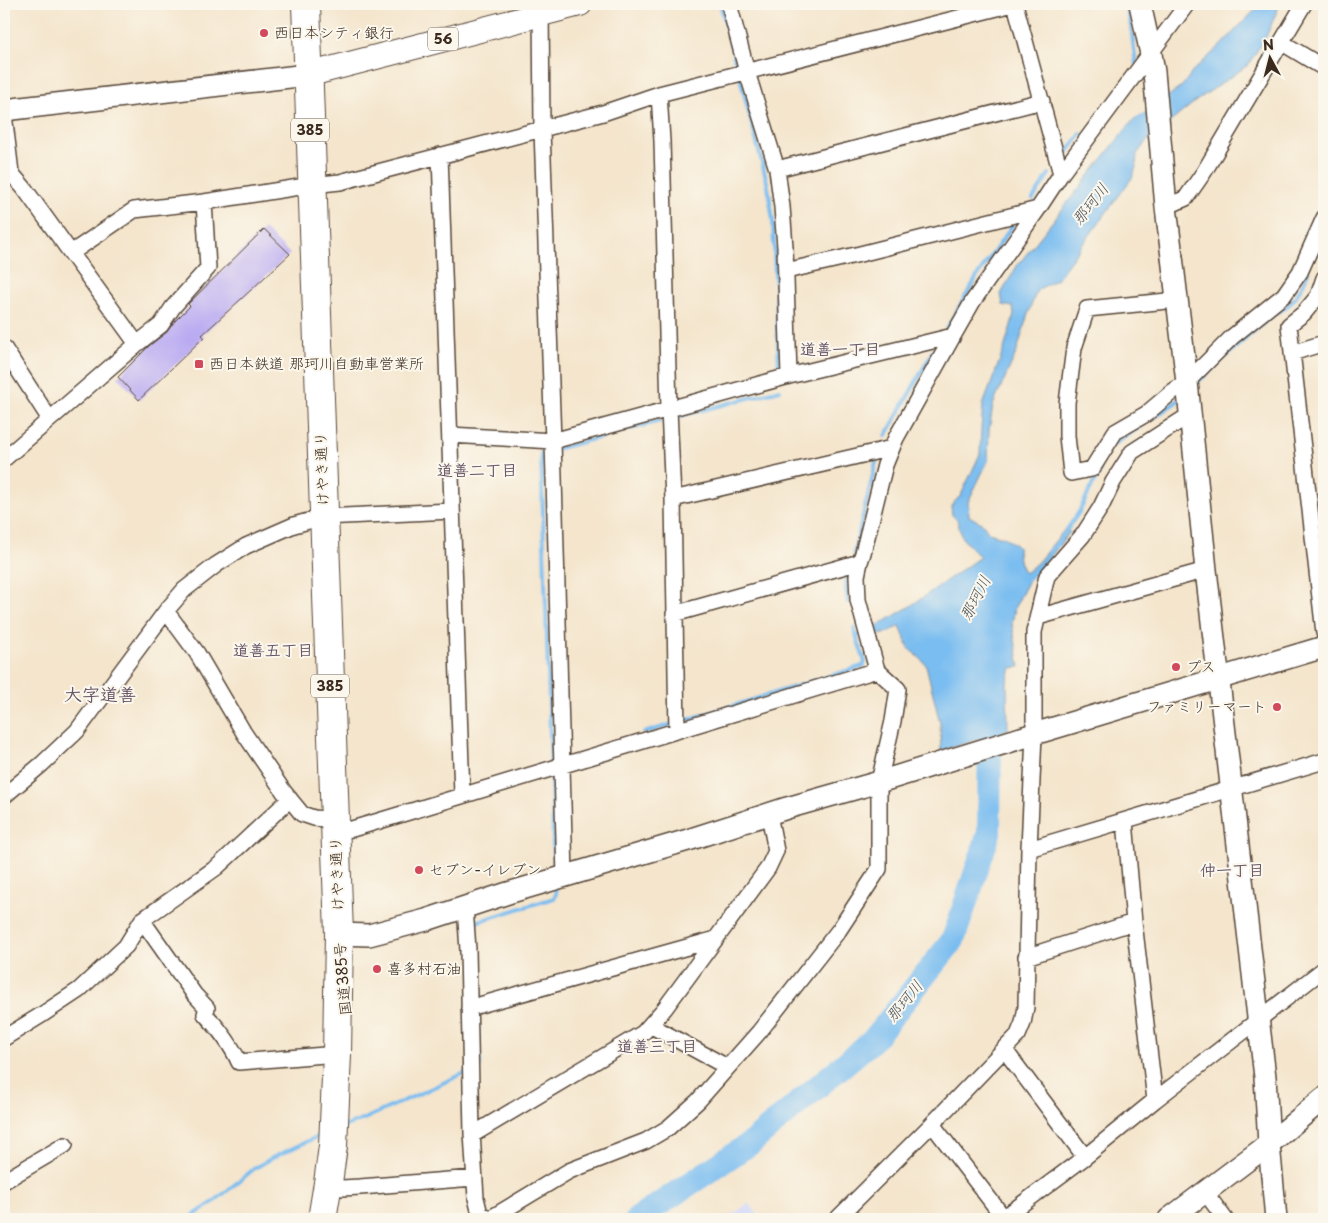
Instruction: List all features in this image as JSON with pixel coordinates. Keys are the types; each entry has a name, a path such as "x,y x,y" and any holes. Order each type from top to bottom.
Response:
{"highway":[{"name":"けやき通り","path":"306,4 307,75 339,934"},
{"name":"国道385号","path":"337,1219 333,1146 339,934"},
{"name":"国道385号","path":"322,1219 335,1186 348,1106 349,1052 339,934"}],"main road":[{"name":"56","path":"307,75 541,9 580,4"}],"street":[{"path":"729,4 747,72 777,169 786,246 788,376"},
{"path":"71,253 134,210 204,202 340,182 542,130 603,113 660,94 1014,4 1061,174"},
{"path":"1140,4 1152,63 1189,395 1206,570 1265,1077 1276,1219"},
{"path":"465,907 468,950 474,1178 480,1214 491,1218 570,1171 646,1141 668,1128 698,1101 770,1018 834,937 879,869 883,780 898,689 878,670 858,600 857,576 885,465 896,438 973,301 1061,174 1152,63 1187,4"},
{"path":"1166,200 1186,198 1204,172 1304,4"},
{"path":"541,9 542,130 565,876"},
{"path":"1281,42 1324,68"},
{"path":"137,344 24,188 7,176 4,112 307,75"},
{"path":"660,94 673,499 677,731"},
{"path":"777,169 1042,101"},
{"path":"440,155 462,795"},
{"path":"4,459 49,418 161,325 173,307 208,268 204,202"},
{"path":"786,271 894,246 1038,209"},
{"path":"838,1219 1004,1050 1018,1035 1023,1023 1026,1007 1029,736 1034,632 1046,576 1083,535 1132,452 1189,395 1232,337 1284,295 1320,238 1324,218"},
{"path":"1324,278 1318,296 1304,313 1289,325 1319,538 1324,632"},
{"path":"1177,300 1087,309 1074,348 1067,403 1067,436 1071,474 1092,469 1115,432 1146,414 1172,392 1189,395"},
{"path":"450,435 553,441 788,376 952,336"},
{"path":"1292,353 1324,343"},
{"path":"4,348 49,418"},
{"path":"673,499 892,448"},
{"path":"4,796 77,732 166,611 184,590 211,568 246,546 294,525 323,517 452,511"},
{"path":"674,614 860,562"},
{"path":"1038,617 1206,570"},
{"path":"166,611 197,653 244,733 302,814 335,826 352,829 878,670"},
{"path":"339,934 369,935 426,920 508,893 1324,647"},
{"path":"1029,849 1324,761"},
{"path":"4,1038 79,990 126,946 142,920 217,866 290,799"},
{"path":"472,1135 643,1033 665,1008 768,868 776,851 768,814"},
{"path":"1125,821 1134,922 1155,1100"},
{"path":"142,920 194,994 207,1008 205,1014 231,1046 239,1062 336,1054"},
{"path":"1026,957 1134,922"},
{"path":"469,1008 716,939"},
{"path":"932,1124 1003,1218 1085,1157 1155,1100 1324,970"},
{"path":"650,1025 727,1067"},
{"path":"1004,1050 1085,1157"},
{"path":"1169,1219 1269,1144 1324,1098"},
{"path":"4,1181 65,1145"},
{"path":"335,1186 474,1178"},
{"path":"1205,1192 1225,1219"}],"shaded area":[{"path":"749,1203 761,1219 726,1219"}],"water":[{"path":"1259,4 1280,4 1266,37 1248,65 1196,101 1147,141 1137,154 1136,167 1132,178 1057,279 1037,290 1017,351 993,405 989,430 988,461 968,502 969,516 983,524 989,533 1006,538 1018,547 1019,561 1025,573 1038,562 1065,529 1070,532 1043,566 1029,580 1015,607 1012,624 1020,667 1011,668 1007,683 1008,730 941,751 940,723 926,665 909,649 900,626 884,634 876,635 872,629 909,607 980,557 962,538 957,520 952,515 951,506 961,495 980,454 983,405 1004,349 1014,315 1013,307 1003,305 1001,294 1017,266 1134,119 1146,113 1183,85 1193,71 1220,46"}],"building":[{"path":"264,229 290,254 202,335 204,337 139,400 118,377 150,345 167,332 190,306 188,304"}],"waterway":[{"path":"720,4 738,71"},
{"path":"1126,4 1136,64"},
{"path":"740,78 768,186 773,221 779,369"},
{"path":"1066,154 1081,134"},
{"path":"1033,199 1049,174"},
{"path":"947,328 978,275 1012,226"},
{"path":"1313,258 1319,251 1324,236"},
{"path":"1194,385 1272,315 1290,304 1308,272"},
{"path":"886,436 933,351"},
{"path":"676,417 780,390"},
{"path":"1151,419 1182,397"},
{"path":"614,433 660,421"},
{"path":"1116,443 1145,423"},
{"path":"556,449 606,436"},
{"path":"541,453 551,766"},
{"path":"854,553 876,462"},
{"path":"1064,534 1079,512 1100,470"},
{"path":"847,577 848,602"},
{"path":"854,628 856,635"},
{"path":"680,722 863,666 865,662 856,635 860,635"},
{"name":"那珂川","path":"637,1219 751,1143 873,1040 953,940 989,833 990,715 985,704"},
{"path":"644,733 673,724"},
{"path":"551,773 554,873"},
{"path":"474,933 476,922 554,898 556,894 555,885"},
{"path":"476,972 477,1003"},
{"path":"474,1069 480,1066 477,1010"},
{"path":"343,1127 467,1072"},
{"path":"188,1219 211,1204 255,1168 323,1134"}],"place":[{"name":"西日本シティ銀行","path":"264,33"},
{"name":"西日本鉄道 那珂川自動車営業所","path":"199,364"},
{"name":"プス","path":"1176,667"},
{"name":"ファミリーマート","path":"1277,707"},
{"name":"セブン-イレブン","path":"419,870"},
{"name":"喜多村石油","path":"377,969"}],"district":[{"name":"道善一丁目","path":"840,349"},
{"name":"道善二丁目","path":"477,470"},
{"name":"道善五丁目","path":"273,650"},
{"name":"大字道善","path":"100,695"},
{"name":"仲一丁目","path":"1232,870"},
{"name":"道善三丁目","path":"657,1046"}]}
